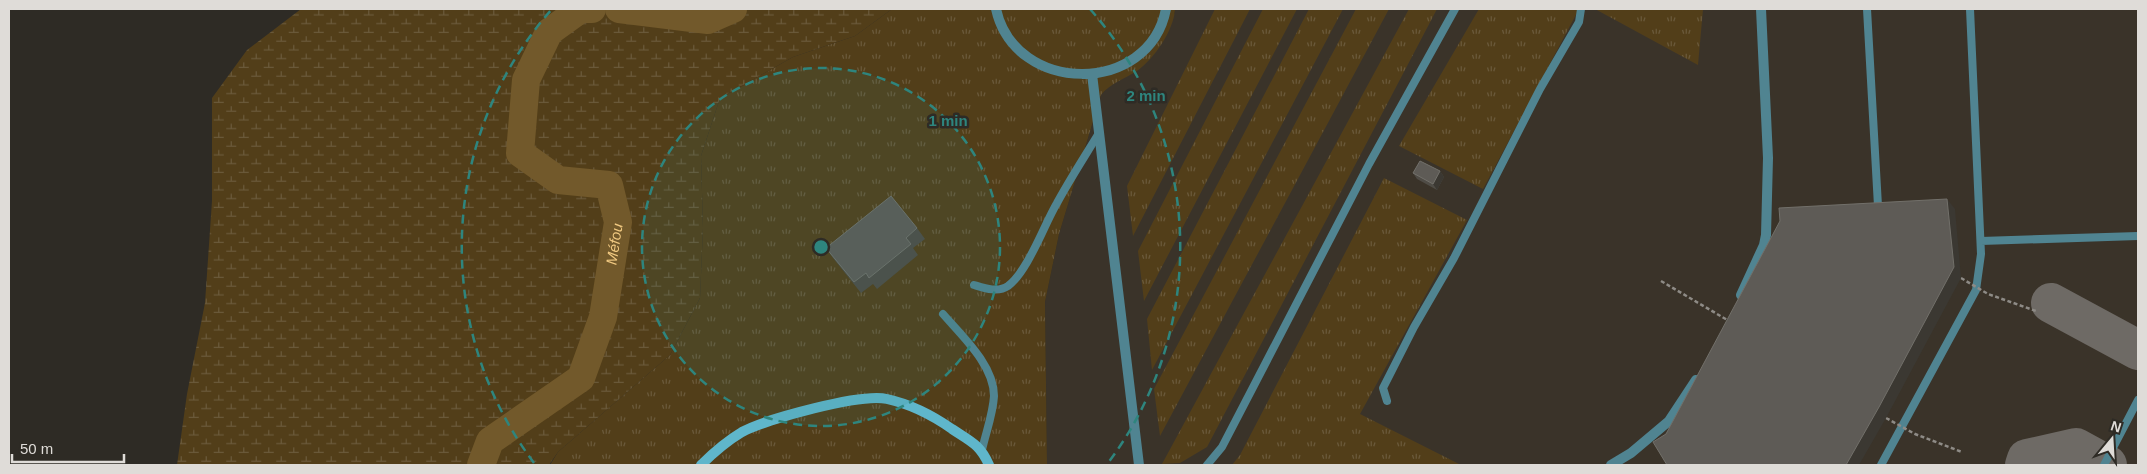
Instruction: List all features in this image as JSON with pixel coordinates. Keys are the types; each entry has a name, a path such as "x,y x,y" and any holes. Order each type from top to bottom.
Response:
{"main road":[{"path":"701,465 716,450 743,432 770,421 847,401 885,398 932,415 982,450 989,465"}],"street":[{"path":"996,9 998,18 1011,40 1029,58 1051,70 1076,75 1092,74 1116,68 1142,52 1160,27 1166,9"},
{"path":"1735,307 1764,245 1766,235 1768,158 1761,9"},
{"path":"1092,74 1139,465"},
{"path":"1611,465 1631,454 1669,421 1702,368"}],"lane":[{"path":"1207,465 1222,447 1369,164 1455,9"},
{"path":"1387,401 1383,388 1414,327 1454,258 1540,89 1579,22 1581,9"},
{"path":"1867,9 1878,206"},
{"path":"1881,465 1976,290 1981,241 1970,9"},
{"path":"974,284 990,290 1006,288 1016,278 1068,184 1099,133"},
{"path":"1981,241 2138,236"},
{"path":"943,314 972,348 989,374 994,394 982,450"},
{"path":"2104,465 2138,400"}],"path":[{"path":"1961,278 1988,294 2036,311"},
{"path":"1661,281 1737,324"},
{"path":"1886,418 1916,434 1962,452"}],"shaded area":[{"path":"1175,9 2138,9 2138,465 1047,465 1045,302 1059,234 1101,95 1109,86 1120,80 1175,13"}],"green space":[{"path":"301,9 892,9 855,36 793,57 720,98 701,156 703,228 700,298 670,355 558,452 549,465 177,465 187,394 205,303 212,201 212,98 247,50"},
{"path":"892,9 1175,9 1167,35 1150,59 1137,71 1113,84 1101,95 1059,234 1045,302 1047,465 550,465 558,452 670,355 700,298 703,228 701,156 720,98 793,57 855,36"},
{"path":"1215,9 1250,9 1133,236 1127,186"},
{"path":"1263,9 1297,9 1144,301 1138,251"},
{"path":"1309,9 1343,9 1152,370 1147,319"},
{"path":"1356,9 1389,9 1160,436 1154,389"},
{"path":"1409,9 1437,9 1207,447 1180,463 1162,464"},
{"path":"1479,9 1579,9 1483,189 1399,146"},
{"path":"1595,9 1703,9 1698,65"},
{"path":"1384,178 1467,220 1360,414 1461,465 1232,465 1240,455"}],"building":[{"path":"1420,161 1440,171 1433,184 1413,173"},
{"path":"891,196 917,228 906,238 911,244 869,278 866,273 854,282 826,248"},
{"path":"1947,199 1954,267 1846,465 1667,465 1653,442 1666,434 1780,221 1779,208"}],"waterway":[{"name":"Méfou","path":"481,465 490,441 581,378 603,317 618,222 609,185 558,180 520,153 526,80 549,32 581,9 592,9"},
{"name":"Méfou","path":"619,9 708,20 733,9"}],"taxiway":[{"path":"2051,303 2138,350"},
{"path":"2025,465 2027,459 2076,448 2107,465"}]}
